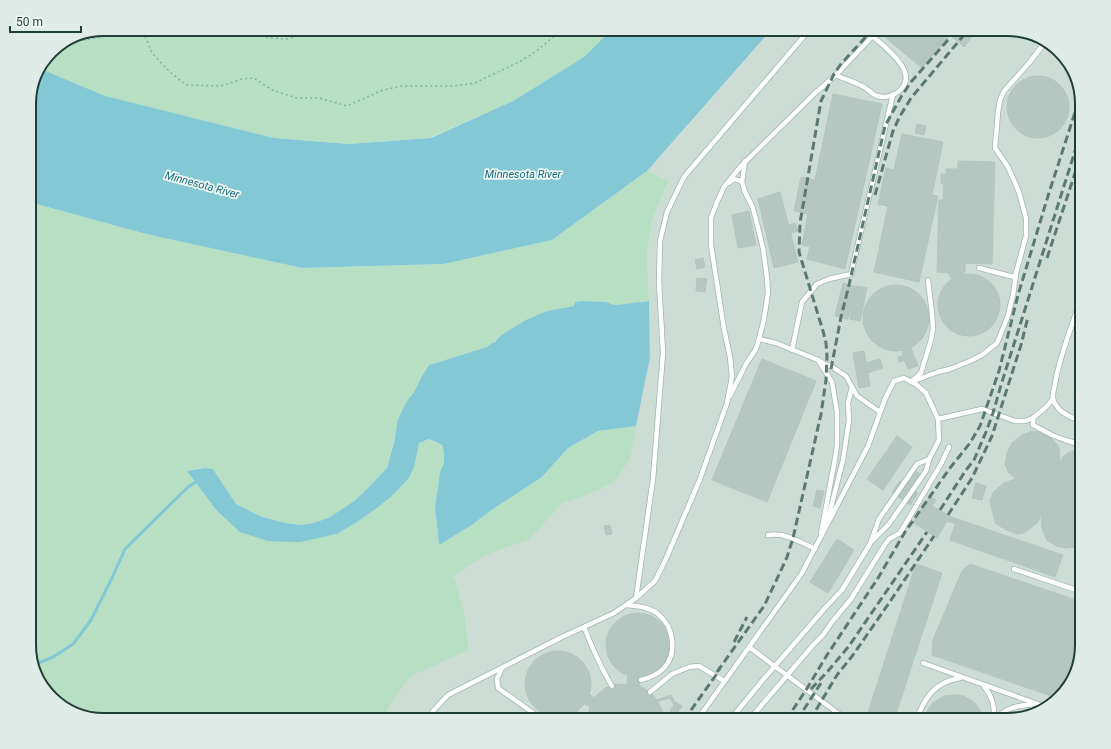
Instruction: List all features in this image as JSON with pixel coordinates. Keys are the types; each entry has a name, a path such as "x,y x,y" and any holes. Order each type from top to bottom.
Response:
{"lane":[{"path":"636,598 653,479 663,353 659,281 660,241 667,212 684,177 804,36"},
{"path":"727,403 732,377 711,245 711,218 724,187 745,161 836,74 872,36 894,56 904,68 906,77 903,87 897,92 888,96 876,96 859,84 842,78 836,74"},
{"path":"911,382 950,369 982,355 997,342 1006,321 1013,295 1016,272 1026,236 1026,218 1019,192 1008,167 995,148 998,112 1000,100 1004,91 1042,46"},
{"path":"792,350 802,302 817,284 829,279 851,274 893,94"},
{"path":"432,713 448,694 560,638 614,613 636,598 655,581 700,479 727,403 746,364 756,349 764,319 768,293 767,278 763,248 753,208 742,182 745,161"},
{"path":"724,187 733,180 738,179 742,182"},
{"path":"979,268 1014,277 1016,272"},
{"path":"911,382 921,373 933,329 928,280"},
{"path":"938,419 982,409 1015,421 1026,421 1033,418 1053,399 1060,362 1075,316"},
{"path":"759,339 792,350 831,366 846,376 857,396 880,412"},
{"path":"818,360 832,382 837,412 837,445 820,540"},
{"path":"702,713 802,573 868,446 885,399 894,381 904,378 917,384 926,393 938,419 939,440 929,459 926,470 889,524 870,544"},
{"path":"824,532 843,460 848,420 848,403 852,387"},
{"path":"1053,399 1056,405 1063,412 1075,418"},
{"path":"1033,418 1032,425 1052,435 1075,443"},
{"path":"755,713 823,635 851,599 889,539 900,533 941,464 949,447"},
{"path":"736,713 842,590 870,544 879,519 917,464 929,459"},
{"path":"768,535 774,534 793,538 815,549"},
{"path":"1014,569 1075,590"},
{"path":"626,605 639,606 658,614 669,628 672,636 671,655 668,663 656,674 641,680"},
{"path":"584,627 604,675 612,686"},
{"path":"749,647 837,713"},
{"path":"923,663 1039,705"},
{"path":"650,692 672,674 689,667 699,666 724,681"},
{"path":"502,668 497,679 498,688 533,713"},
{"path":"919,713 924,700 940,684 951,679 962,677"},
{"path":"983,685 990,694 994,713"},
{"path":"1001,713 1014,707 1036,704"}],"path":[{"path":"82,40 107,36"},
{"path":"145,36 152,53 169,71 186,85 221,86 242,79 254,78 272,90 297,98 319,98 347,106 383,90 402,86 453,86 475,83 521,61 536,52 555,36"},
{"path":"262,36 286,39 297,36"}],"shaded area":[{"path":"766,36 1021,37 1045,47 1061,62 1073,86 1075,104 1075,385 1072,393 1075,406 1075,645 1074,659 1064,683 1045,702 1025,711 1007,713 386,713 394,698 412,676 469,650 464,611 454,576 486,555 529,540 562,504 587,495 650,357 647,256 652,220 669,182 647,171"}],"green space":[{"path":"104,36 605,36 584,57 513,101 430,138 349,144 274,138 198,119 38,89 38,86 50,62 59,53 70,45 82,40"},
{"path":"647,171 669,181 652,220 647,256 649,301 615,305 606,302 547,311 500,336 487,347 429,365 414,392 407,401 396,431 387,468 354,501 330,517 314,523 302,525 285,523 260,516 236,504 213,469 205,468 187,471 217,511 230,523 326,536 337,534 357,522 391,497 409,478 419,443 429,439 442,445 444,452 444,463 440,472 435,507 439,545 472,525 490,511 542,477 568,448 598,431 636,426 630,459 613,483 562,504 529,540 486,555 454,576 464,611 469,650 412,676 394,698 386,713 104,713 86,711 78,708 66,702 53,690 41,671 36,650 36,204 146,234 302,268 444,264 552,240"},
{"path":"1075,385 1075,407 1074,407 1072,393"}],"water":[{"name":"Minnesota River","path":"605,36 766,36 647,171 552,240 444,264 302,268 146,234 36,204 36,99 38,86 45,71 105,96 274,138 349,144 431,138 513,101 584,57"},
{"path":"649,301 650,357 636,426 598,431 568,448 542,477 490,511 472,525 439,545 435,507 440,472 444,463 444,452 442,445 429,439 419,443 414,467 409,478 391,497 357,522 337,534 300,542 268,541 240,532 217,511 187,471 205,468 213,469 236,504 260,516 285,523 302,525 314,523 330,517 354,501 387,468 398,419 429,365 487,347 495,342 500,336 526,320 547,311 574,306 575,302 606,302 615,305"}],"building":[{"path":"888,36 949,36 922,68 886,38"},
{"path":"953,36 973,36 964,47 952,37"},
{"path":"1032,76 1044,76 1060,85 1067,95 1069,107 1067,119 1060,129 1044,138 1032,138 1021,133 1012,124 1007,113 1007,101 1012,90 1021,81"},
{"path":"833,94 882,104 845,269 807,259 810,246 802,245 808,214 794,211 801,177 815,180"},
{"path":"917,124 926,126 924,135 915,133"},
{"path":"902,134 943,142 932,195 938,196 919,282 874,272 888,206 878,204 886,168 894,170"},
{"path":"958,161 995,162 992,264 965,263 965,273 937,272 939,200 943,200 944,184 941,183 941,174 946,174 946,169 958,169"},
{"path":"780,192 798,262 774,268 758,199"},
{"path":"749,211 756,245 738,248 732,215"},
{"path":"795,223 798,231 790,233 788,225"},
{"path":"703,258 705,267 697,269 695,260"},
{"path":"947,272 962,273 962,275 952,279"},
{"path":"963,274 975,274 991,283 998,293 1000,305 998,317 991,327 975,336 963,336 952,331 943,322 938,311 938,299 943,288 952,279"},
{"path":"697,278 707,279 705,292 696,291"},
{"path":"843,283 857,287 848,319 835,316"},
{"path":"890,285 902,285 914,290 924,300 929,312 927,331 914,346 902,351 890,351 878,346 868,336 863,324 863,312 868,300 878,290"},
{"path":"857,286 867,288 860,321 850,319"},
{"path":"911,348 918,366 908,369 904,360 899,362 898,357 903,355 902,352"},
{"path":"864,351 870,386 859,388 853,353"},
{"path":"762,359 816,381 767,502 712,480"},
{"path":"880,359 883,368 868,373 866,363"},
{"path":"1033,431 1045,433 1059,447 1059,465 1063,457 1075,450 1074,547 1065,548 1056,546 1047,540 1042,528 1041,515 1037,523 1024,533 1017,534 996,524 990,501 993,493 999,487 1004,483 1016,479 1009,473 1005,464 1007,453 1012,443 1022,435"},
{"path":"897,436 912,447 883,490 867,479"},
{"path":"915,471 921,475 911,489 918,493 910,505 892,492 900,481 905,485"},
{"path":"976,483 986,486 982,500 972,498"},
{"path":"817,490 824,491 820,508 813,506"},
{"path":"930,496 936,500 932,506 957,519 956,524 947,521 937,538 913,522"},
{"path":"957,519 1063,555 1055,577 950,540"},
{"path":"610,525 612,534 606,535 604,526"},
{"path":"837,539 854,550 828,593 810,582"},
{"path":"916,564 942,573 896,713 868,713"},
{"path":"970,564 1075,600 1074,659 1064,683 1052,696 932,655 933,640 962,571"},
{"path":"632,613 644,613 661,622 668,633 670,645 668,657 661,668 644,677 632,677 620,672 611,663 606,651 606,639 611,627 620,618"},
{"path":"558,651 571,654 581,661 588,671 591,684 588,697 581,707 573,713 543,713 540,711 528,697 525,684 528,671 535,661 545,654"},
{"path":"628,676 639,678 640,686 627,684"},
{"path":"616,684 640,686 650,692 658,701 663,713 589,713 596,696 605,688"},
{"path":"590,695 595,698 590,707 585,704"},
{"path":"671,695 675,702 682,706 677,713 673,713 670,711 674,705 670,698 657,700"},
{"path":"944,696 963,696 974,702 981,713 927,713 934,702"}],"waterway":[{"path":"38,663 53,657 73,644 91,620 125,549 188,487 196,482"}],"railway":[{"path":"717,672 764,606 787,557 793,538 821,414 826,380 827,356 823,331 799,252 800,223 821,101 834,74 841,64 867,36"},
{"path":"875,195 893,131 900,116 911,98 963,36"},
{"path":"831,369 841,317 885,126 911,82 948,40"},
{"path":"791,713 878,578 905,532 950,468 970,443 980,426 999,371 1018,295 1075,112"},
{"path":"940,510 974,460 986,432 1075,151"},
{"path":"1047,258 1075,173"},
{"path":"948,515 972,478 992,436 1021,345 1028,317"},
{"path":"811,689 849,646 927,532"},
{"path":"814,713 837,675 853,655 934,536"},
{"path":"734,642 747,617"},
{"path":"689,713 720,668"},
{"path":"802,713 821,683"}]}
